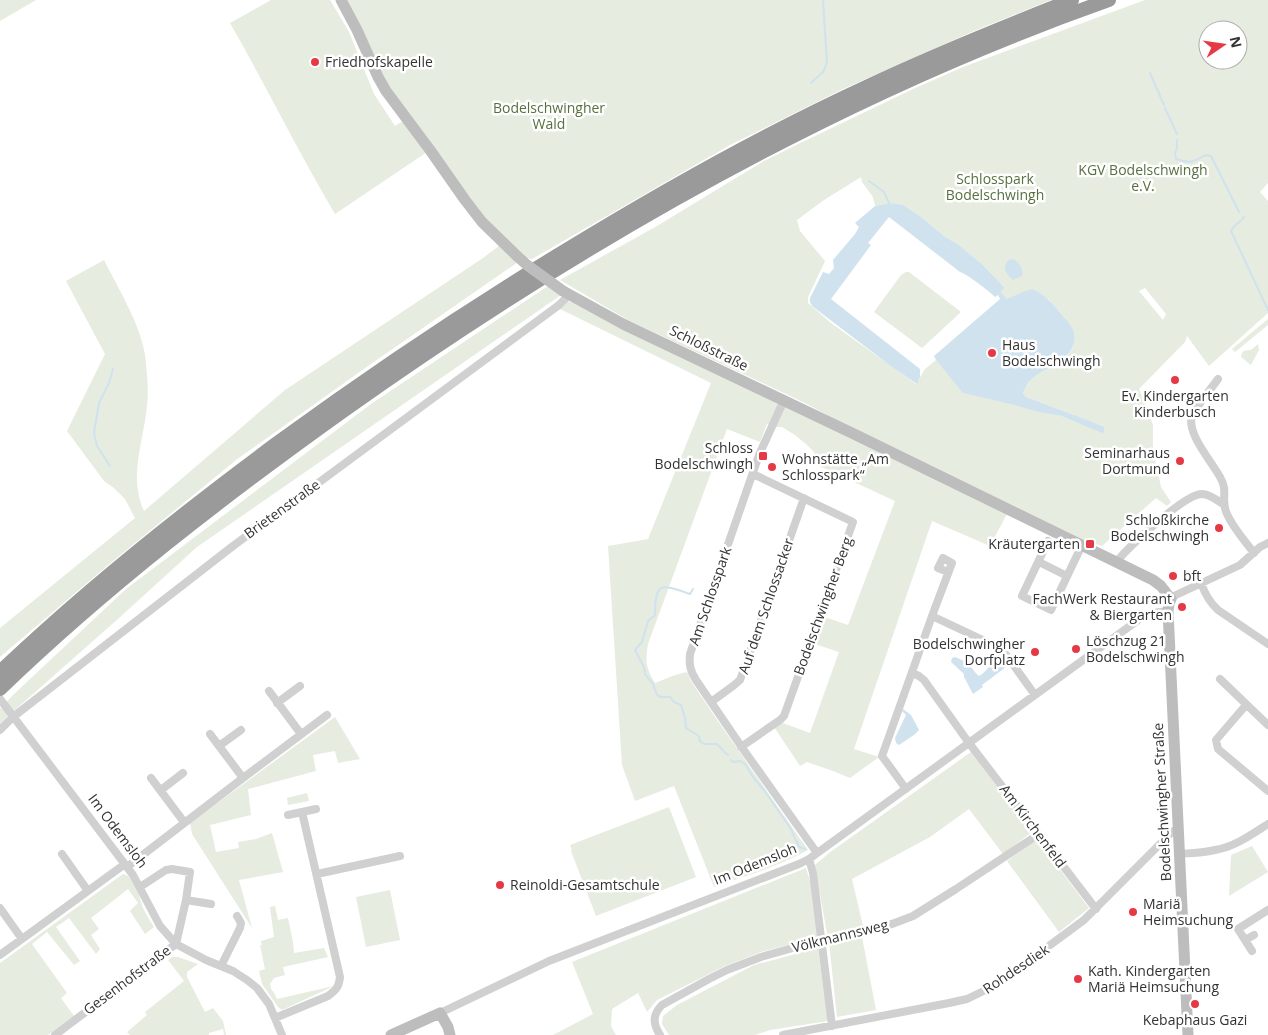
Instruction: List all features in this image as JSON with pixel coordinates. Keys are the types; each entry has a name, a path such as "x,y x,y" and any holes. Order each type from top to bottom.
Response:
{"highway":[{"path":"774,140 863,88 966,42 1072,0"},
{"path":"0,672 89,592 258,458 372,376 493,295 598,230 655,197 774,140 904,82 1109,0"},
{"path":"0,689 60,634 160,550 307,437 494,309 605,240 711,180 757,148"}],"street":[{"name":"Schloßstraße","path":"341,0 378,77 390,96 482,222 517,256 539,274 566,293 623,324 1082,545 1118,559 1153,580 1171,598"},
{"name":"Brietenstraße","path":"0,730 10,714 559,305 566,293"},
{"path":"1218,380 1192,413 1193,432 1223,482 1225,493 1223,504 1230,521 1254,553"},
{"name":"Am Schlosspark","path":"784,400 771,431 763,444 690,654 690,664 692,674 817,854"},
{"name":"Bodelschwingher Berg","path":"741,747 784,716 853,522 753,474"},
{"path":"1118,559 1168,513 1192,497 1204,494 1223,504"},
{"name":"Auf dem Schlossacker","path":"711,702 740,680 804,498"},
{"path":"1048,541 1022,596 1051,610 1082,545"},
{"path":"1171,598 1176,594 1240,566 1260,547 1268,543"},
{"path":"1039,562 1067,576"},
{"path":"906,789 882,756 948,572"},
{"path":"1201,583 1205,596 1211,605 1268,644"},
{"name":"Bodelschwingher Straße","path":"1171,598 1168,611 1188,1035"},
{"name":"Im Odemsloh","path":"391,1035 549,961 809,859 1141,618 1149,614 1168,611"},
{"path":"932,616 1002,649 1035,695"},
{"name":"Am Kirchenfeld","path":"912,673 924,680 969,743 1096,909"},
{"path":"1220,680 1268,725"},
{"path":"277,703 300,686"},
{"path":"269,691 301,734"},
{"name":"Im Odemsloh","path":"0,699 126,865 140,887 160,926 176,944 195,955 233,971 257,988 268,1004 282,1035"},
{"path":"1246,704 1216,740 1216,744 1218,749 1268,791"},
{"path":"0,955 126,865 327,715"},
{"path":"219,746 241,730"},
{"path":"210,734 243,778"},
{"path":"160,790 183,773"},
{"path":"151,778 184,822"},
{"path":"288,815 316,809"},
{"path":"275,1018 336,991 340,977 302,812"},
{"path":"1179,854 1214,851 1228,847 1268,824"},
{"name":"Rohdesdiek","path":"783,1035 819,1032 832,1026 949,1003 974,996 996,985 1084,920 1178,828"},
{"name":"Völkmannsweg","path":"660,1035 655,1025 655,1014 658,1009 709,979 727,970 770,954 892,924 913,916 956,890 1039,834"},
{"path":"62,854 88,891"},
{"path":"317,874 400,856"},
{"path":"809,859 813,873 832,1026"},
{"path":"140,887 166,870 190,872 176,944"},
{"path":"186,900 211,904"},
{"path":"0,908 22,939"},
{"path":"1253,949 1238,929 1268,910"},
{"path":"221,966 240,928 241,923 236,916"},
{"path":"1245,940 1254,935"},
{"name":"Gesenhofstraße","path":"54,1035 176,944"},
{"path":"437,1015 441,1030 446,1035"},
{"path":"437,1015 450,1035"}],"green space":[{"path":"0,0 36,0 0,21"},
{"name":"Bodelschwingher Wald","path":"271,0 330,0 349,32 374,94 395,126 406,119 341,0 1051,0 981,28 843,89 730,145 532,259 518,256 521,260 236,460 0,657 0,628 135,518 125,499 104,481 67,431 105,354 66,281 104,260 130,310 141,337 146,363 148,395 138,458 137,485 144,511 285,390 503,243 430,150 335,214 230,23"},
{"path":"1145,0 1268,0 1268,183 1260,192 1268,201 1268,313 1209,366 1187,336 1185,342 1139,389 1153,425 1153,449 1161,487 1171,502 1167,506 1156,498 1102,546 1078,539 1009,510 990,546 932,521 854,749 879,757 850,778 807,762 800,766 774,727 783,723 810,733 839,652 812,643 822,616 848,625 895,501 813,463 815,458 814,452 795,435 782,427 767,424 760,442 727,429 648,644 647,665 655,683 687,672 713,714 808,850 774,866 714,887 674,786 635,801 622,765 608,546 648,539 711,383 560,309 567,302 572,301 931,471 805,403 628,320 560,280 657,226 764,161 963,67","holes":["861,177 862,182 873,197 875,206 889,203 925,220 983,265 1005,288 1001,292 1007,299 1048,299 1059,311 1074,334 1075,338 1072,349 1061,360 1034,377 1023,393 1026,397 1074,415 1062,416 964,393 936,360 925,369 916,384 831,323 808,303 808,297 825,261 800,231 797,220 824,200","1145,288 1166,314 1163,320 1139,291"]},
{"path":"909,272 961,312 922,348 874,312 901,275"},
{"path":"548,286 561,295 197,547 0,724 0,709 13,695 126,589 371,404"},
{"path":"1268,319 1268,325 1235,352 1232,349"},
{"path":"1258,344 1259,350 1251,365 1241,355 1244,351 1251,350"},
{"path":"335,717 360,759 338,763 335,751 313,755 316,771 248,789 251,815 210,825 216,852 239,848 238,842 256,839 272,833 283,872 239,880 252,928 192,834 190,823"},
{"path":"971,752 1032,832 1003,854 969,809 930,837 852,879 863,926 827,934 815,865 829,853"},
{"path":"307,793 309,801 288,805 287,798"},
{"path":"669,807 696,877 596,916 570,845"},
{"path":"1034,841 1039,842 1089,908 1059,932 1007,861"},
{"path":"1252,846 1268,872 1229,896 1231,855"},
{"path":"806,868 811,885 818,937 761,952 725,966 657,1000 647,1012 638,993 612,1009 611,1026 616,1035 553,1035 593,1014 572,962"},
{"path":"123,874 131,879 137,889 144,910 154,927 145,934 130,911 138,903 128,889 91,918 99,929 91,935 100,949 96,954 69,918 56,927 80,961 74,965 47,932 32,944 67,993 61,998 74,1016 48,1035 0,1035 0,963"},
{"path":"390,890 400,940 366,947 356,897"},
{"path":"275,906 278,920 288,918 294,953 324,948 328,957 283,967 285,975 274,978 270,984 277,999 334,986 282,1010 262,984 259,971 265,969 260,945 262,945 261,941 274,937 270,907"},
{"path":"862,937 876,1010 837,1017 829,943"},
{"path":"818,948 828,1021 770,1030 755,1035 669,1035 662,1024 663,1016 677,1005 754,965"},
{"path":"172,957 178,957 198,964 187,972 187,977 205,1012 213,1008 223,1021 226,1035 224,1035 223,1029 209,1033 209,1035 130,1035 127,1032 147,1015 145,1012 184,981 168,960"}],"water":[{"path":"889,203 903,205 959,245 983,265 1005,288 1001,292 1007,299 1032,289 1046,297 1053,304 1072,328 1075,335 1074,343 1066,356 1030,381 1023,393 1026,397 1104,427 1104,432 1102,433 1062,416 963,393 934,356 1000,299 998,295 995,297 973,279 960,272 889,217 868,243 871,245 831,299 920,369 920,377 917,384 812,306 810,298 823,272 829,274 834,268 833,260 859,227 855,223 875,206"},
{"path":"1013,259 1021,266 1022,276 1013,280 1007,273 1005,265 1009,260"},
{"path":"955,657 967,663 979,676 996,662 1004,661 1007,665 973,694 964,674 951,662 952,658"},
{"path":"903,709 911,715 919,730 899,745 896,743 895,738 906,715 902,711"}],"waterway":[{"path":"811,83 823,72 827,63 823,0"},
{"path":"1150,73 1164,105"},
{"path":"1165,108 1177,134"},
{"path":"1177,140 1176,159 1189,162 1206,155 1211,156 1239,212"},
{"path":"869,181 884,192 889,203"},
{"path":"1244,217 1231,231 1268,310"},
{"path":"110,466 97,446 94,433 99,403 109,383 113,369"},
{"path":"693,589 690,594 666,587 658,591 655,615 648,621 642,642 635,650 644,667 645,674 653,684 657,695 670,697 674,702 681,705 686,728 699,736 700,741 704,744 717,744 728,755"},
{"path":"731,760 733,762 740,761 745,764 791,829 799,847 805,849"}],"place":[{"name":"Friedhofskapelle","path":"315,62"},
{"name":"Haus Bodelschwingh","path":"992,353"},
{"name":"Ev. Kindergarten Kinderbusch","path":"1175,380"},
{"name":"Schloss Bodelschwingh","path":"763,456"},
{"name":"Seminarhaus Dortmund","path":"1180,461"},
{"name":"Wohnstätte „Am Schlosspark“","path":"772,467"},
{"name":"Schloßkirche Bodelschwingh","path":"1219,528"},
{"name":"Kräutergarten","path":"1090,544"},
{"name":"bft","path":"1173,576"},
{"name":"FachWerk Restaurant & Biergarten","path":"1182,607"},
{"name":"Löschzug 21 Bodelschwingh","path":"1076,649"},
{"name":"Bodelschwingher Dorfplatz","path":"1035,652"},
{"name":"Reinoldi-Gesamtschule","path":"500,885"},
{"name":"Mariä Heimsuchung","path":"1133,912"},
{"name":"Kath. Kindergarten Mariä Heimsuchung","path":"1078,979"},
{"name":"Kebaphaus Gazi","path":"1195,1004"}],"park label":[{"name":"KGV Bodelschwingh e.V.","path":"1143,178"},
{"name":"Schlosspark Bodelschwingh","path":"995,187"}]}
